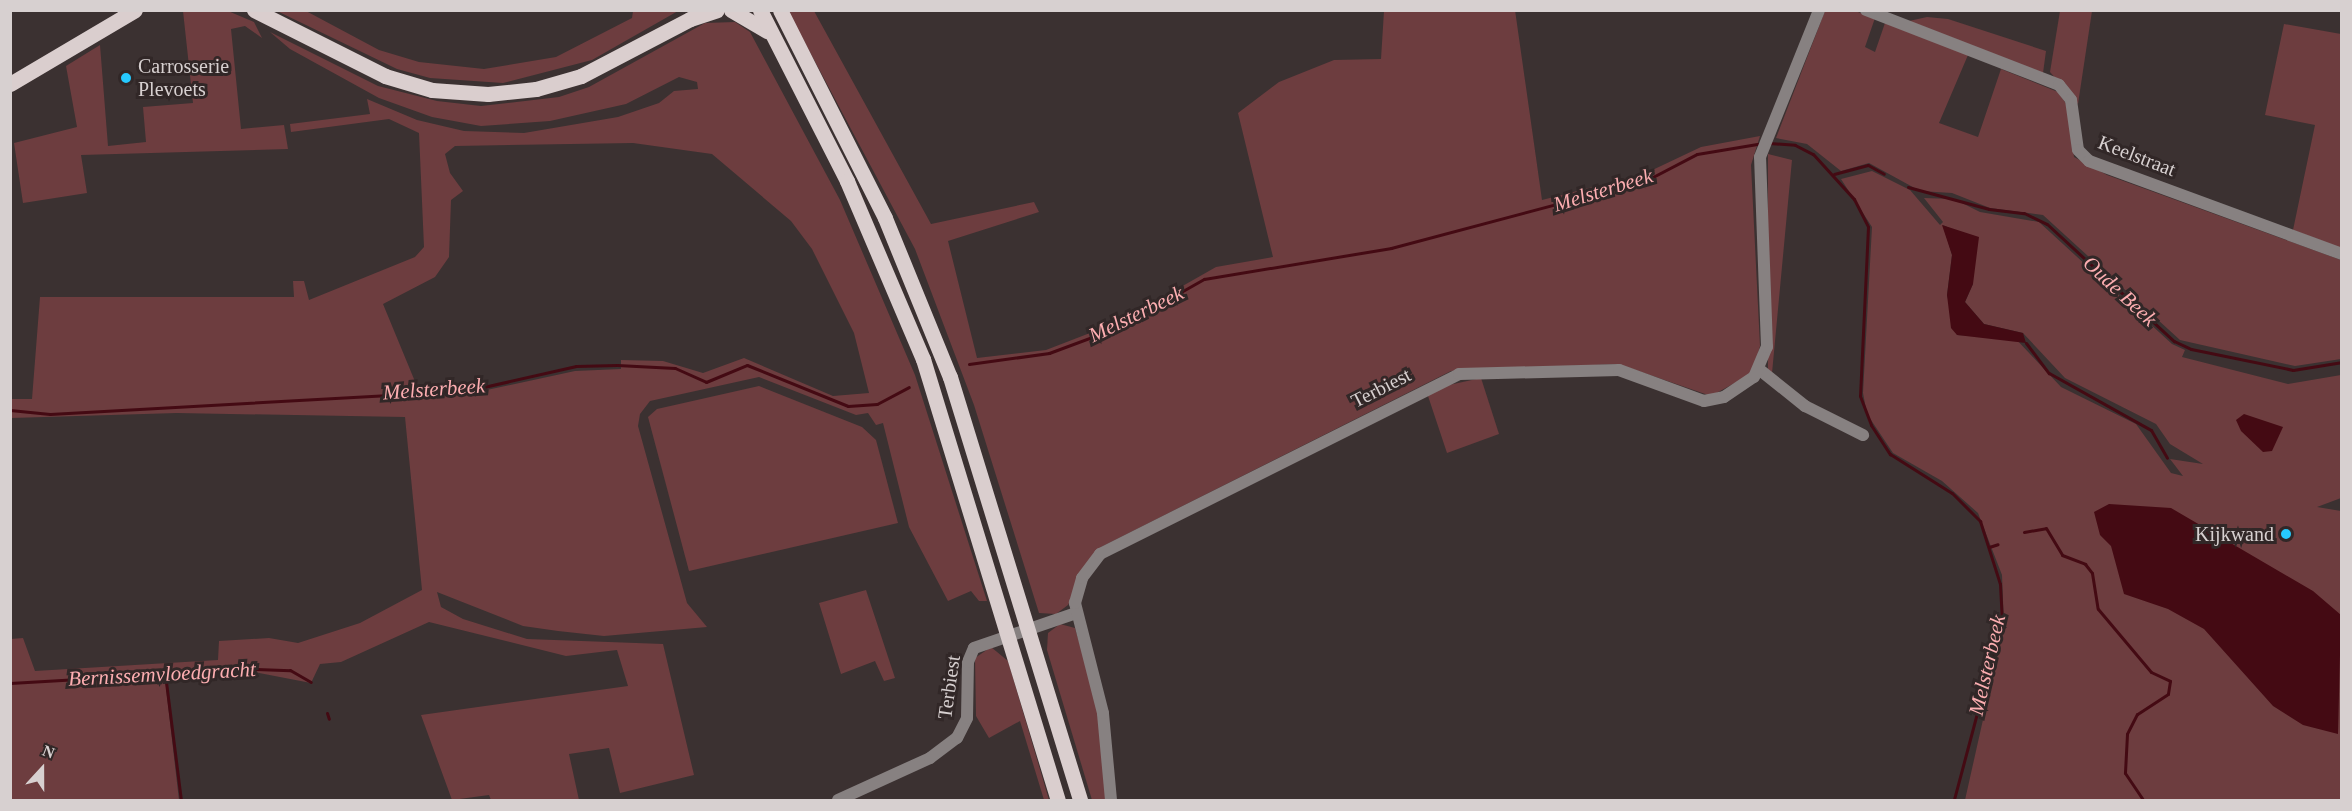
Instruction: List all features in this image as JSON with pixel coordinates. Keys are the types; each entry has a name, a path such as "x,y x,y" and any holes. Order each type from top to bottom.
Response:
{"main road":[{"path":"10,84 135,10"},
{"path":"254,10 385,76 432,90 488,94 536,90 581,76 694,15 717,10"},
{"path":"731,10 769,33"},
{"path":"759,10 847,181 923,359 1058,801"},
{"path":"780,10 885,218 948,371 1080,801"}],"street":[{"path":"1819,10 1762,150 1758,184 1767,347 1760,370 1805,406 1863,435"},
{"name":"Keelstraat","path":"1866,10 2059,85 2071,100 2079,150 2089,160 2342,254"},
{"name":"Terbiest","path":"1111,801 1103,713 1076,613 1082,578 1100,554 1439,380 1486,372 1620,370 1712,401 1760,370"},
{"name":"Terbiest","path":"838,801 930,758 957,738 967,718 969,656 974,648 1076,613"}],"shaded area":[{"path":"1515,10 1542,200 1644,174 1701,147 1760,136 1751,165 1760,346 1753,373 1711,396 1618,364 1451,371 1101,547 1068,605 1056,614 1039,613 974,405 915,249 788,11 814,11 931,224 1034,202 1039,212 948,241 977,358 1046,350 1121,321 1216,267 1273,257 1238,113 1279,82 1334,60 1381,59 1384,11"},
{"path":"183,11 228,11 254,22 262,38 245,26 231,29 241,129 284,125 288,149 81,155 87,193 23,203 14,143 77,127 66,66 100,45 108,146 146,142 143,107 193,103"},
{"path":"277,11 306,11 379,50 419,62 484,69 556,57 632,18 633,11 678,11 592,60 503,83 430,78 397,69"},
{"path":"1825,11 1855,11 1875,18 1865,47 1875,52 1885,23 1968,55 1939,123 1978,137 2001,69 2058,92 2067,105 2074,157 2107,175 2341,260 2341,359 2295,366 2180,340 2043,215 1990,208 1952,193 1920,191 1869,163 1841,171 1807,144 1776,138"},
{"path":"2060,11 2092,11 2078,104 2050,72"},
{"path":"1927,17 1948,19 2046,51 2043,73 1909,21"},
{"path":"735,22 750,32 840,200 915,375 987,601 979,601 971,591 948,601 909,527 883,423 876,425 868,413 856,415 759,377 650,401 640,414 638,426 687,603 707,627 604,636 558,631 523,626 437,592 441,607 463,619 527,639 663,644 694,775 620,793 609,748 569,754 579,800 491,800 489,795 452,800 421,715 628,686 617,650 566,656 429,622 341,662 320,664 311,683 249,671 165,679 179,800 11,800 11,639 23,638 35,671 218,660 219,641 269,638 298,643 360,623 422,590 405,417 177,413 11,418 11,399 32,399 40,297 294,297 293,281 304,281 309,300 415,257 424,247 419,133 389,119 291,132 290,124 370,114 367,99 417,120 464,131 524,133 618,117 659,103 674,91 698,89 697,82 679,77 626,104 550,121 481,126 432,117 379,98 290,49 270,32 378,86 437,101 481,106 559,97 589,87 705,23","holes":["633,143 712,154 791,221 812,249 854,333 869,393 833,396 744,358 703,373 663,361 621,360 621,369 575,371 468,394 421,396 383,304 435,277 449,257 451,200 463,191 450,173 445,154 455,146"]},
{"path":"2284,24 2341,34 2341,248 2293,230 2315,125 2265,115"},
{"path":"1768,154 1792,160 1772,373 1768,369"},
{"path":"1872,171 1910,190 1940,225 1943,222 1924,198 1954,199 1980,212 2039,222 2172,344 2185,350 2182,357 2288,384 2341,375 2341,498 2317,507 2341,511 2341,800 1965,800 2004,626 2002,575 1978,513 1942,481 1893,453 1867,414 1863,393 1872,227 1841,179","holes":["1943,225 1956,231 1973,284 1965,302 1984,324 2023,333 2065,378 2156,424 2170,444 2203,464 2170,459 2183,476 2171,473 2136,424 2061,387 2015,338 1957,335 1947,295 1952,255"]},
{"path":"1942,225 1979,237 1973,284 1965,302 1984,324 2023,333 2026,343 1957,335 1951,328 1947,295 1952,255"},
{"path":"1481,378 1499,434 1447,453 1426,390"},
{"path":"759,386 862,427 876,440 898,523 689,571 648,417 657,409"},
{"path":"2244,414 2283,427 2272,451 2263,452 2241,431 2236,420"},
{"path":"2109,504 2171,508 2313,591 2341,615 2338,734 2303,725 2273,706 2204,629 2168,609 2124,594 2111,546 2100,535 2094,512"},
{"path":"866,590 895,678 884,681 875,661 841,674 819,603"},
{"path":"1060,624 1075,628 1099,709 1106,800 1092,800 1047,650 1048,633"},
{"path":"991,647 1008,661 1049,800 1044,800 1020,721 989,738 976,716 975,658"}],"waterway":[{"name":"Melsterbeek","path":"969,364 1049,353 1119,327 1204,279 1391,248 1647,180 1697,154 1763,143"},
{"name":"Melsterbeek","path":"1769,143 1795,145 1813,154 1854,199 1868,227 1860,396 1871,425 1890,454 1952,493 1980,521 2000,584 2002,619 1954,800"},
{"name":"Oude Beek","path":"1834,174 1868,165 1884,174"},
{"name":"Oude Beek","path":"1908,187 1989,209 2024,213 2047,224 2174,341 2191,349 2293,370 2342,362"},
{"path":"2026,343 2049,373 2151,430 2167,458"},
{"name":"Melsterbeek","path":"10,410 50,414 466,391 576,366 617,365 675,368 706,382 747,365 848,406 877,404 909,387"},
{"path":"2024,532 2046,528 2062,555 2085,564 2092,573 2098,609 2151,672 2170,681 2168,694 2137,714 2127,734 2125,773 2143,800"},
{"path":"1989,547 1998,544"},
{"name":"Bernissemvloedgracht","path":"10,683 256,669 290,670 311,682"},
{"path":"165,674 181,800"},
{"name":"Bernissemvloedgracht","path":"327,713 329,719"}],"place":[{"name":"Carrosserie Plevoets","path":"126,78"},
{"name":"Kijkwand","path":"2286,534"}]}
